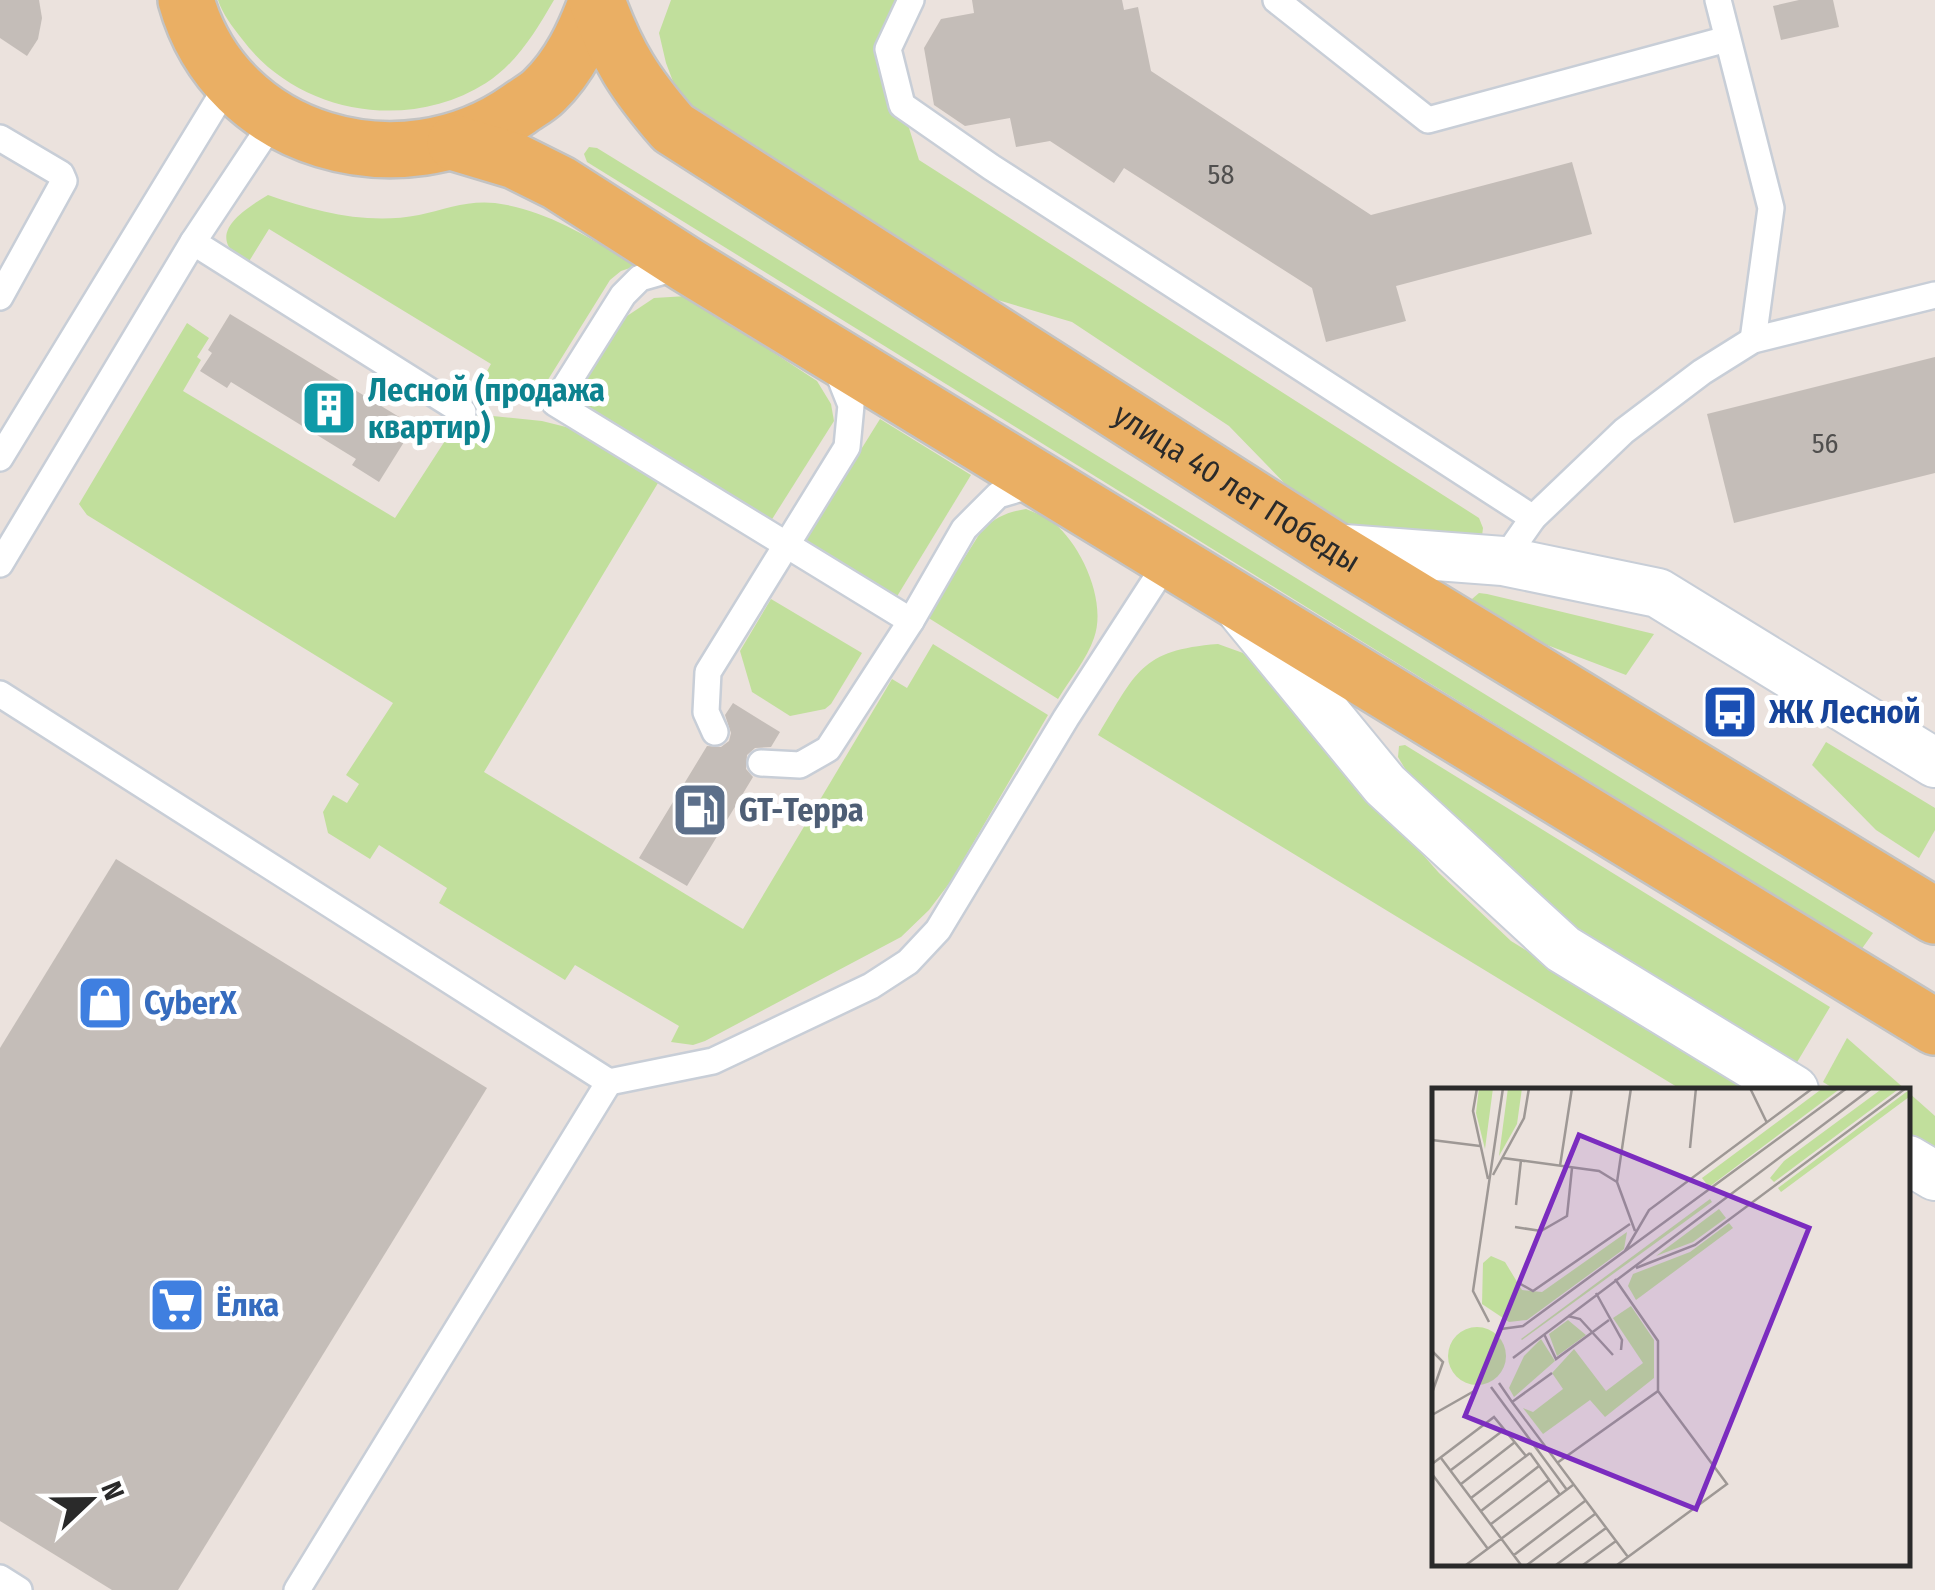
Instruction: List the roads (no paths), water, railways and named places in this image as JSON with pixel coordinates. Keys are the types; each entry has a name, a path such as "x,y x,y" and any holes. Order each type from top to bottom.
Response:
{"main road":[{"path":"185,9 230,82 276,117 302,132 353,147 407,151 455,143 496,126 544,92 580,43 597,1"},
{"name":"улица 40 лет Победы","path":"597,1 615,50 640,90 674,128 1331,548 1935,916"},
{"path":"455,143 515,161 558,183 1935,1027"}],"street":[{"path":"1331,548 1503,561 1658,593 1935,763"},
{"path":"1231,596 1385,785 1563,949 1791,1088"},
{"path":"1910,1161 1935,1176"}],"lane":[{"path":"911,0 888,48 902,105 990,167 1533,518"},
{"path":"1276,0 1428,120 1727,39"},
{"path":"1718,0 1771,208 1753,340"},
{"path":"0,458 230,82"},
{"path":"0,564 194,242 276,117"},
{"path":"0,138 61,174 64,181 8,265 0,296"},
{"path":"194,242 463,412"},
{"path":"687,264 640,278 623,295 555,402 911,621"},
{"path":"1503,561 1533,518 1624,430 1753,340 1935,295"},
{"path":"715,732 706,712 708,672 847,447 850,405 829,351"},
{"path":"762,763 800,765 828,749 911,621 964,529 998,495 1043,482"},
{"path":"0,694 609,1082 713,1061 871,986 908,962 938,930 1066,718 1169,559"},
{"path":"297,1590 609,1082"},
{"path":"0,1578 19,1590"}],"place":[{"name":"Лесной (продажа квартир)","path":"329,408"},
{"name":"ЖК Лесной","path":"1730,712"},
{"name":"GT-Терра","path":"700,810"},
{"name":"CyberX","path":"105,1003"},
{"name":"Ёлка","path":"177,1305"}]}
